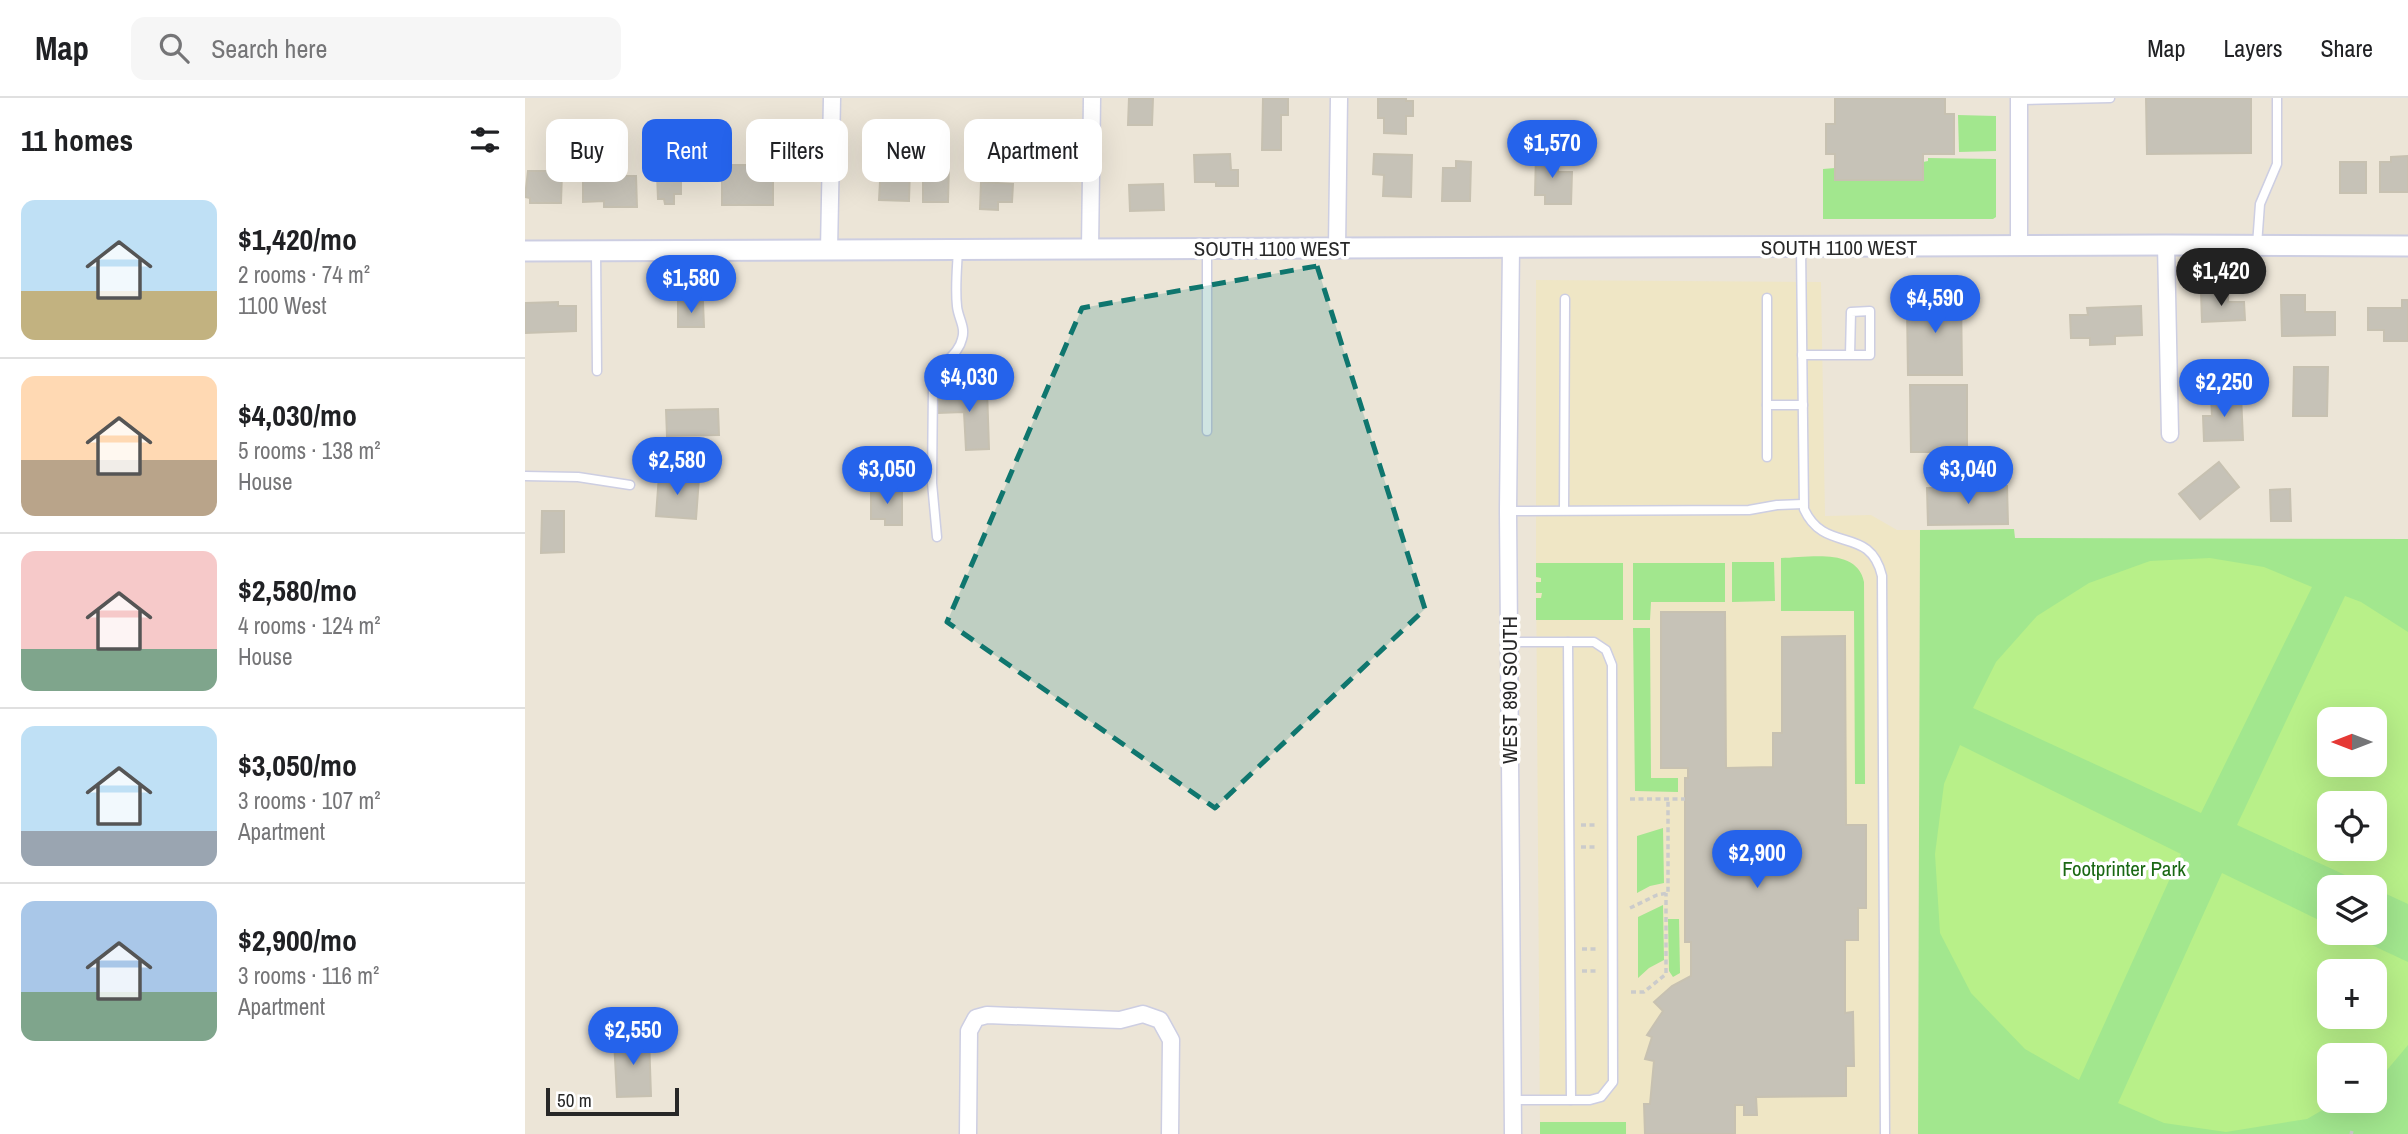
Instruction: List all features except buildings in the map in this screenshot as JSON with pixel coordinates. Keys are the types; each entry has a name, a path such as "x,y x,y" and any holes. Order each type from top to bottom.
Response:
{"street":[{"path":"829,250 832,98"},
{"path":"1090,249 1092,98"},
{"path":"1337,248 1339,98"},
{"path":"2019,99 2019,247"},
{"path":"2166,245 2170,434"},
{"name":"SOUTH 1100 WEST","path":"525,251 2408,246"},
{"name":"WEST 890 SOUTH","path":"1511,247 1508,511 1513,1134"},
{"path":"968,1134 969,1031 977,1018 987,1016 1120,1020 1143,1014 1160,1020 1171,1040 1171,1134"}],"lane":[{"path":"2019,99 2110,98"},
{"path":"2257,245 2260,204 2277,164 2277,98"},
{"path":"1801,247 1803,504 1809,518 1823,532 1855,542 1868,550 1877,561 1882,576 1885,1134"},
{"path":"1207,249 1207,431"},
{"path":"937,537 932,482 933,385 935,373 961,344 964,335 957,310 958,250"},
{"path":"596,251 597,371"},
{"path":"1767,298 1767,457"},
{"path":"1564,510 1565,299"},
{"path":"1802,355 1850,355 1870,355 1870,311 1851,312 1850,355"},
{"path":"1767,405 1803,405"},
{"path":"525,476 578,477 630,485"},
{"path":"1508,511 1749,510 1803,504"},
{"path":"1509,642 1594,642 1601,645 1610,656 1612,665 1613,1082 1601,1097 1513,1100"},
{"path":"1568,642 1570,1100"}],"path":[{"path":"1630,800 1685,800"},
{"path":"1631,992 1644,992 1666,974 1668,800"},
{"path":"1581,825 1598,825"},
{"path":"1581,847 1598,847"},
{"path":"1630,908 1666,893"},
{"path":"1582,949 1599,949"},
{"path":"1582,971 1599,971"}],"highlighted area":[{"path":"1317,266 1425,609 1215,808 947,622 1082,308"}],"shaded area":[{"path":"1536,280 1821,282 1825,516 1871,515 1897,530 1920,530 1918,1134 1540,1134"}],"green space":[{"path":"1958,115 1996,116 1996,151 1959,152"},
{"path":"1928,158 1996,159 1996,217 1823,219 1823,169 1835,168 1836,180 1923,180 1923,162 1928,161"},
{"name":"Footprinter Park","path":"2014,529 2015,538 2408,539 2408,1134 1918,1134 1920,530"},
{"path":"1830,557 1852,563 1860,571 1864,582 1865,784 1855,784 1854,611 1781,611 1781,558"},
{"path":"2210,558 2264,567 2312,587 2201,813 1973,708 1996,662 2037,616 2089,583 2150,561"},
{"path":"1732,562 1774,562 1775,601 1732,602"},
{"path":"1536,563 1623,563 1623,620 1536,620 1536,598 1541,598 1542,593 1536,593 1536,582 1541,582 1541,578 1536,577"},
{"path":"1633,563 1725,563 1725,602 1651,602 1650,620 1633,620"},
{"path":"2345,596 2361,602 2408,632 2408,904 2387,894 2387,875 2345,875 2237,825"},
{"path":"1633,628 1650,628 1651,778 1678,778 1678,792 1635,791"},
{"path":"1960,745 2181,854 2079,1080 2025,1049 1971,993 1940,933 1935,854 1944,784"},
{"path":"1663,828 1664,883 1637,893 1637,836"},
{"path":"2222,873 2317,919 2317,945 2372,945 2408,962 2408,1045 2387,1070 2387,1043 2317,1043 2317,1113 2307,1119 2226,1132 2164,1123 2118,1103"},
{"path":"1663,905 1664,960 1638,978 1638,917"},
{"path":"1668,919 1679,919 1680,973 1673,977 1669,971"},
{"path":"1540,1122 1626,1122 1626,1134 1540,1134"}]}
